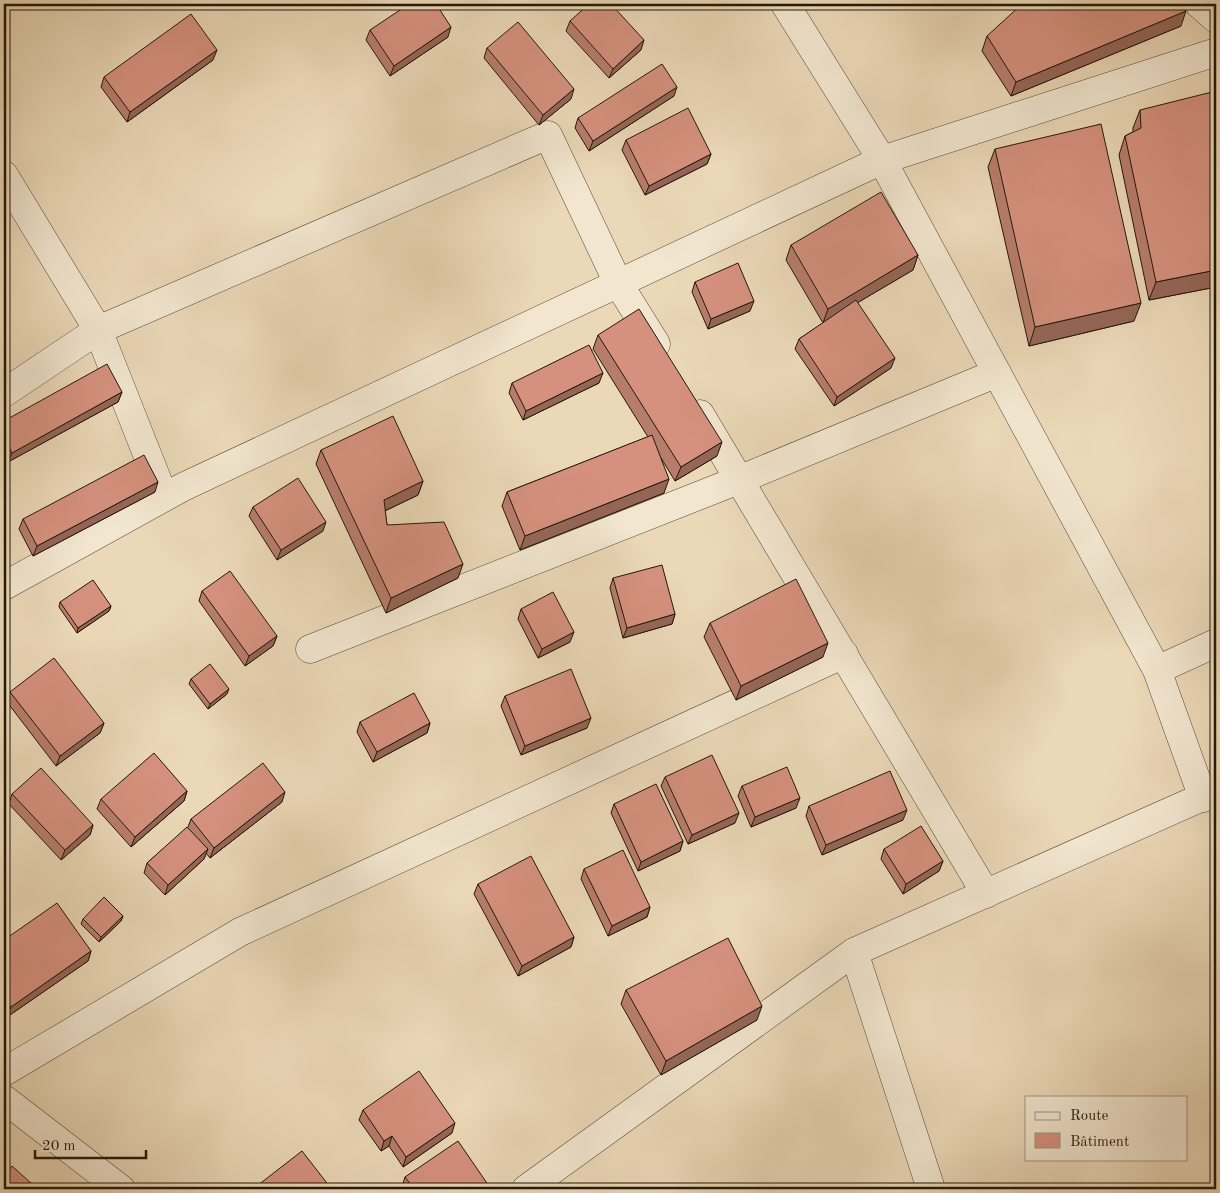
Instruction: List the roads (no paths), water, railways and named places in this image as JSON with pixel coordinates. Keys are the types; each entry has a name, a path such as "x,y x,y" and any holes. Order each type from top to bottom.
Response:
{"street":[{"path":"526,1189 854,952 1209,794 1158,670 882,160 785,4"},
{"path":"1199,4 1216,19"},
{"path":"4,586 164,496 882,160 1216,52"},
{"path":"4,393 98,330 548,135 618,283 669,365"},
{"path":"4,175 98,330 164,496"},
{"path":"310,649 740,479 997,373"},
{"path":"684,389 740,479 986,894"},
{"path":"1158,670 1216,643"},
{"path":"4,1072 240,932 844,654"},
{"path":"854,952 931,1189"},
{"path":"4,1099 121,1189"}]}
